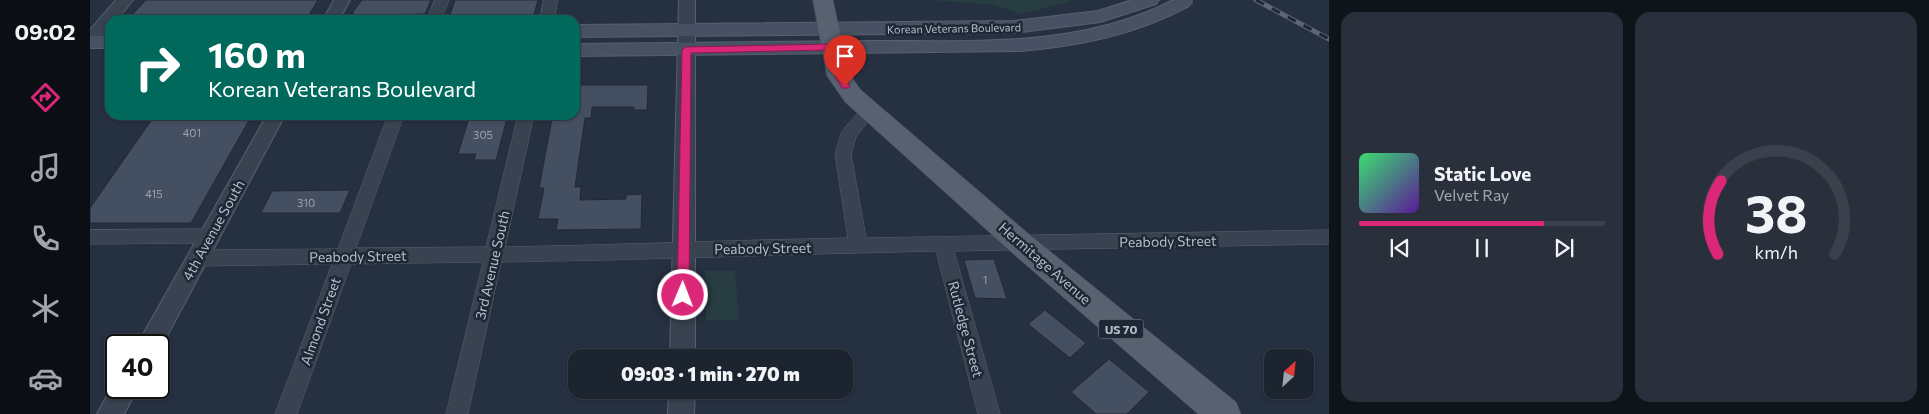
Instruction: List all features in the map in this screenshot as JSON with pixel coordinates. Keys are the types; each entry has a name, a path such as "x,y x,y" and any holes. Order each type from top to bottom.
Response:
{"main road":[{"name":"US 70","path":"822,0 839,76 853,96 868,111"},
{"name":"Korean Veterans Boulevard","path":"580,50 687,40 830,38 1037,26 1100,16 1150,0"},
{"name":"Korean Veterans Boulevard","path":"830,38 982,46 1054,42 1113,31 1141,23 1183,2 1182,0"},
{"name":"Korean Veterans Boulevard","path":"580,31 687,40"},
{"path":"90,42 105,42"},
{"path":"90,54 105,53"},
{"name":"Hermitage Avenue","path":"868,111 1020,243 1224,414"}],"street":[{"path":"113,15 126,0"},
{"path":"334,15 342,0"},
{"path":"436,15 442,0"},
{"path":"548,15 551,0"},
{"path":"682,349 687,0"},
{"path":"90,42 105,24"},
{"path":"858,246 843,154 848,135 868,111"},
{"name":"4th Avenue South","path":"155,334 273,120"},
{"name":"Almond Street","path":"286,414 394,120"},
{"name":"3rd Avenue South","path":"457,414 525,120"},
{"path":"90,237 209,236"},
{"name":"Peabody Street","path":"197,258 495,255 943,244 1329,238"},
{"name":"Rutledge Street","path":"943,244 989,414"},
{"path":"110,414 119,399"},
{"path":"682,399 682,414"}],"green space":[{"path":"930,0 1071,0 1020,14 994,5"},
{"path":"705,271 735,271 739,320 706,320"}],"building":[{"path":"146,0 318,0 309,15 132,15"},
{"path":"362,0 431,0 425,14 356,15 352,13"},
{"path":"455,0 538,0 534,15 450,15"},
{"path":"580,85 648,85 647,110 634,110 634,107 592,107 591,118 585,118 575,187 581,187 580,200 626,199 626,195 642,194 641,229 556,230 558,219 538,219 544,188 539,188 552,120 580,120"},
{"path":"152,120 249,120 191,223 90,223 90,208"},
{"path":"468,120 507,120 496,160 474,160 476,154 458,154"},
{"path":"350,190 340,213 261,213 272,191"},
{"path":"994,259 1007,299 975,298 964,260"},
{"path":"1045,310 1086,343 1070,358 1028,324"},
{"path":"1109,359 1149,392 1127,414 1096,414 1071,392"}],"railway":[{"path":"1256,0 1329,39"}],"route":[{"path":"683,295 686,50 832,47 839,76 845,86"}]}
